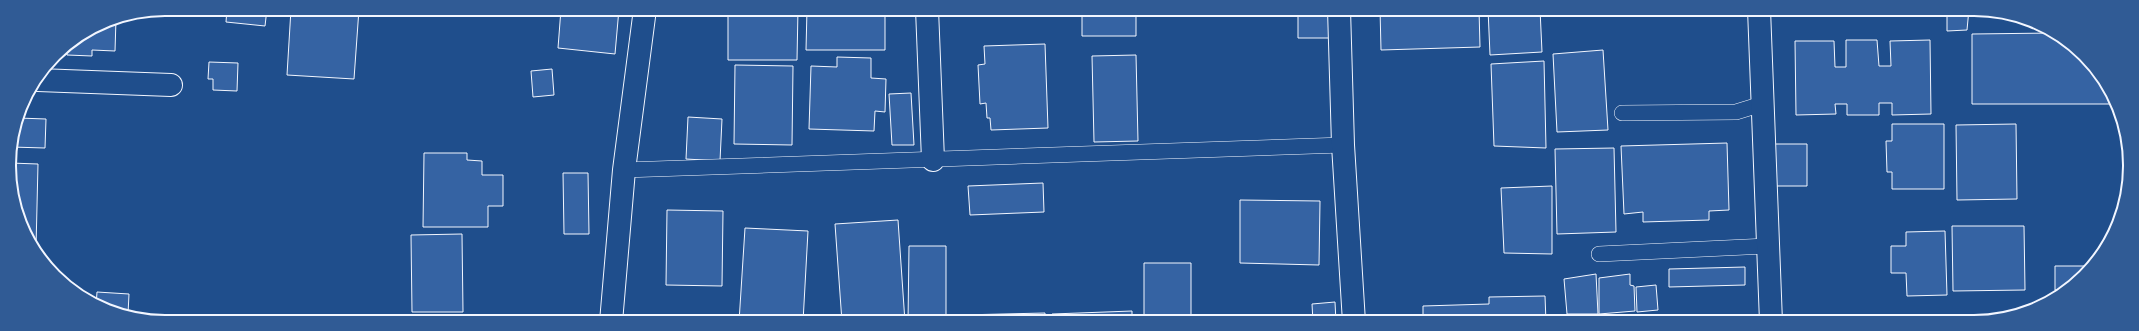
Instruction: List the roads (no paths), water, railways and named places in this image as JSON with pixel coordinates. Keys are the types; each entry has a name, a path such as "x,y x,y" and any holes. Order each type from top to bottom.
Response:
{"street":[{"path":"612,315 624,170 644,16"},
{"path":"927,16 933,160"},
{"path":"1339,16 1343,144 1354,315"},
{"path":"1759,16 1771,315"},
{"path":"42,80 171,85"}],"lane":[{"path":"1622,113 1736,112 1762,104"},
{"path":"624,170 1343,144"},
{"path":"1599,254 1767,246"}]}
